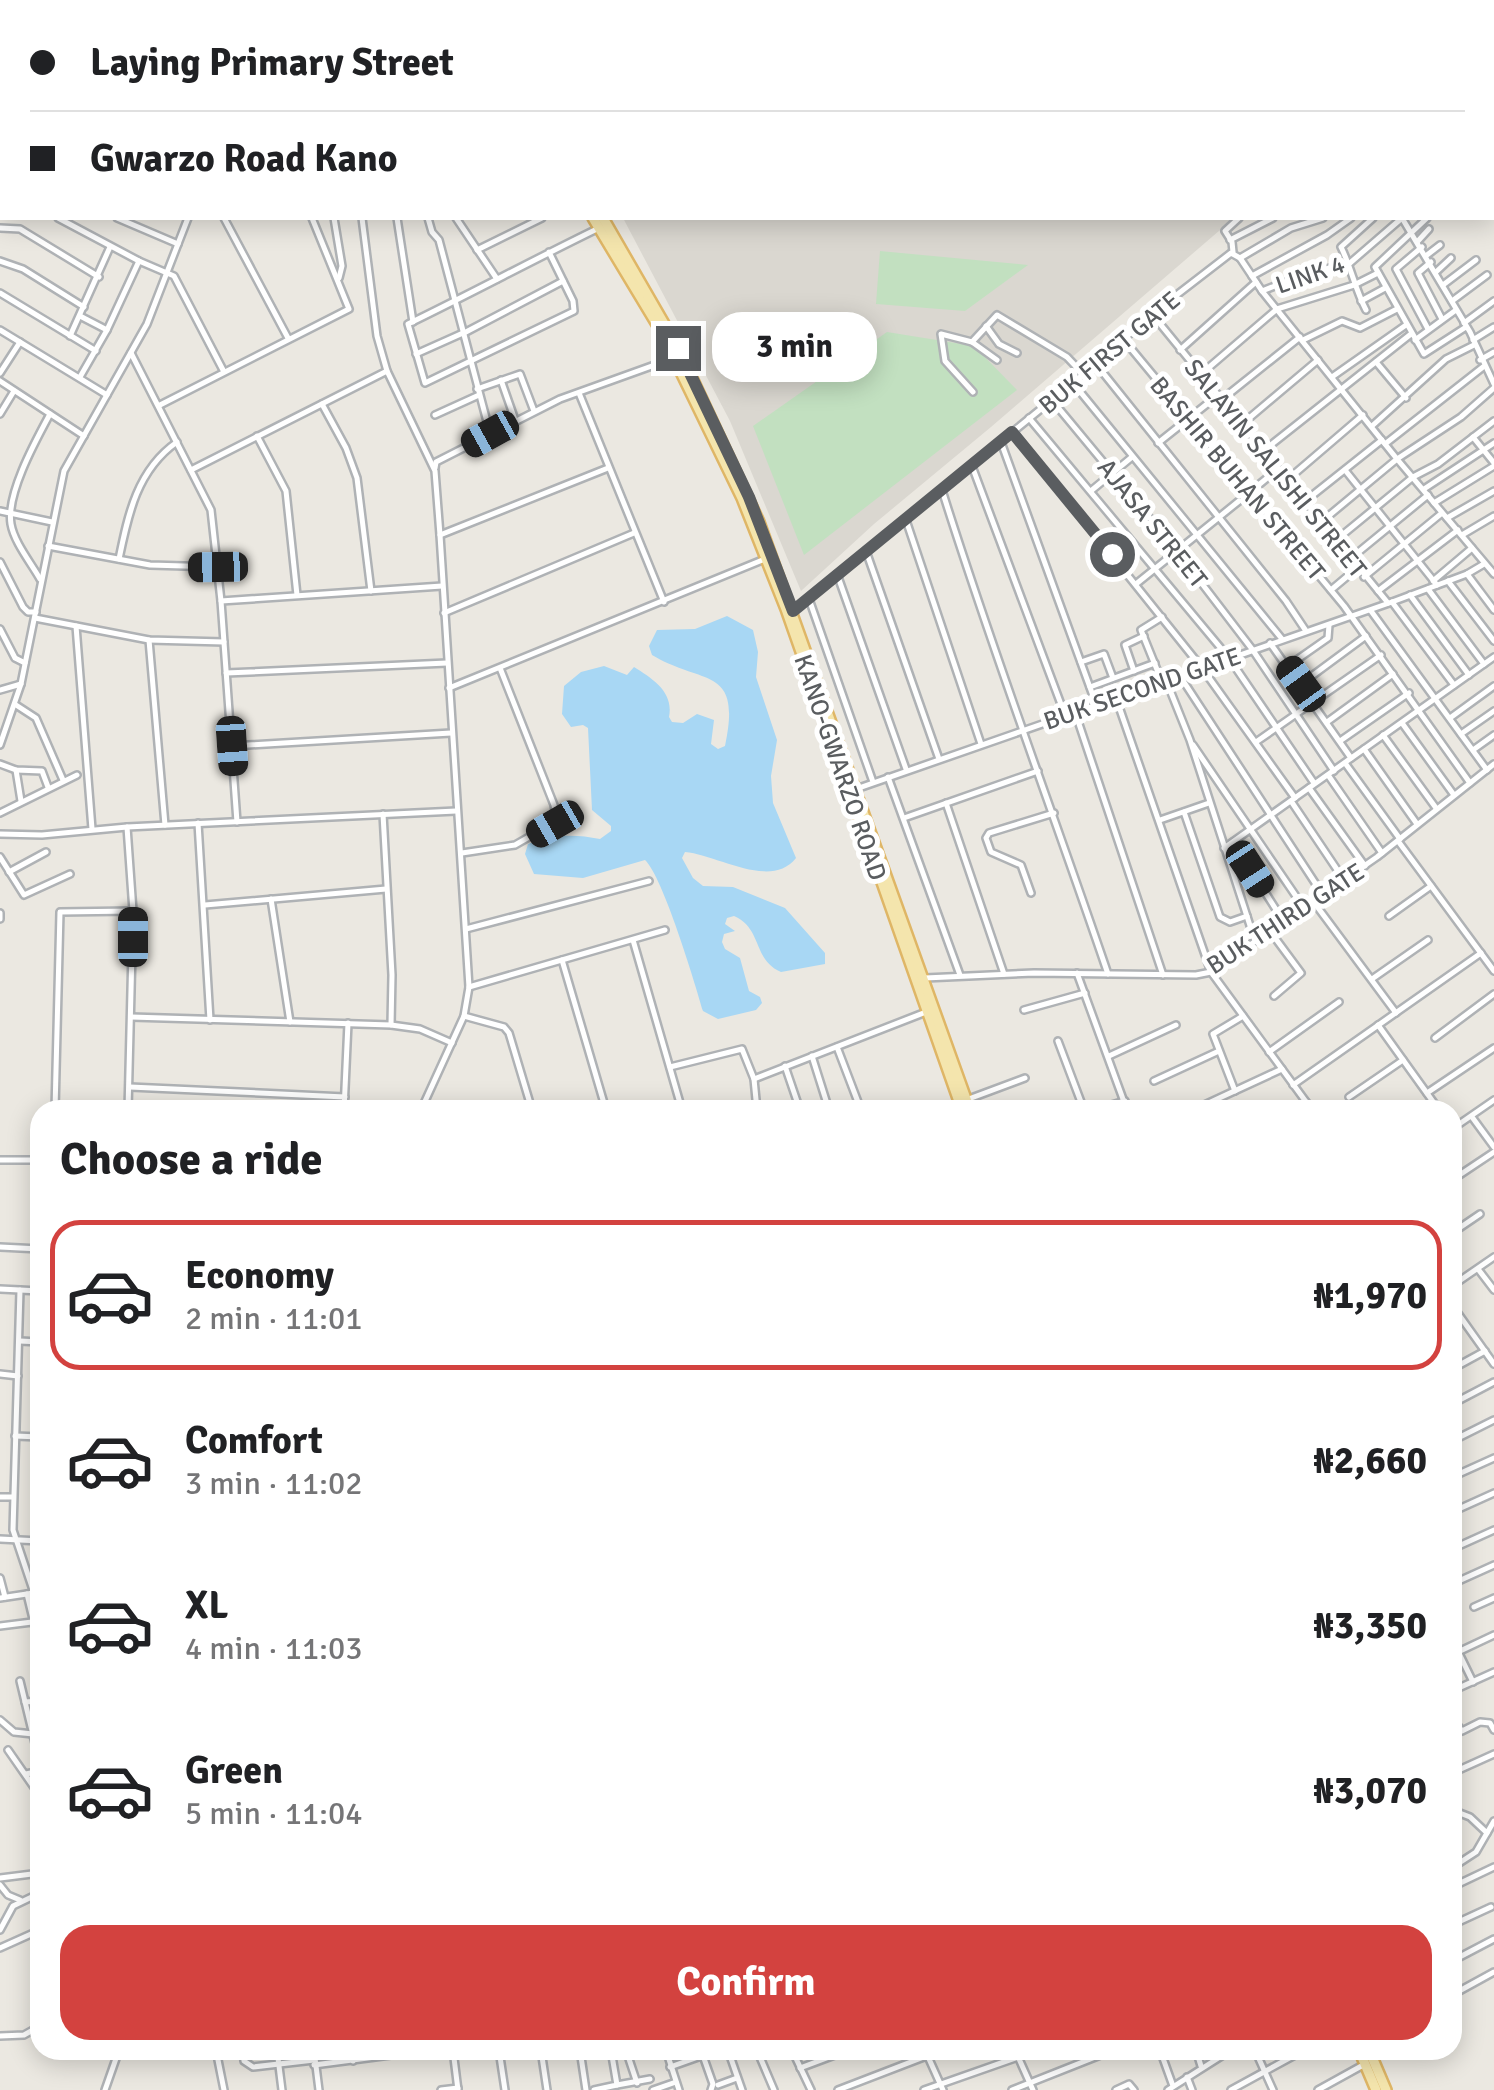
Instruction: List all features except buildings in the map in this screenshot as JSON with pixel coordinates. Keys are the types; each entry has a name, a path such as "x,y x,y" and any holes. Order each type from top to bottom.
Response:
{"main road":[{"name":"KANO-GWARZO ROAD","path":"601,223 674,358 756,524 926,1012 963,1100"},
{"path":"601,223 678,348 793,611 951,1069"},
{"path":"1363,2060 1376,2090"},
{"path":"1373,2060 1386,2090"}],"street":[{"path":"67,220 177,279 224,371"},
{"path":"122,220 180,244"},
{"path":"0,744 21,684 64,471 131,353 169,272 187,220"},
{"path":"225,220 288,338"},
{"path":"160,405 349,309 313,220"},
{"path":"334,220 342,266 338,280"},
{"path":"362,220 377,336 387,371 435,472"},
{"path":"397,220 413,322"},
{"path":"429,220 439,240 490,434"},
{"path":"457,220 497,279"},
{"path":"477,250 538,220"},
{"path":"1237,220 1224,231 1233,252 1494,574"},
{"path":"1230,240 1268,220"},
{"path":"1240,258 1291,228 1317,220"},
{"name":"LINK 4","path":"1180,350 1254,279 1348,220"},
{"path":"1364,220 1341,248 1366,310"},
{"name":"LINK 4","path":"1262,291 1350,263 1400,220"},
{"path":"1320,522 1397,459 1461,417 1494,386 1491,373 1482,363 1429,258 1404,220"},
{"path":"1425,220 1375,265 1425,354 1494,300"},
{"path":"549,252 574,311 426,383 408,325 601,223"},
{"path":"0,228 20,230 99,277"},
{"path":"1428,329 1396,270 1430,229"},
{"path":"1378,238 1392,250"},
{"path":"1440,245 1418,273 1442,319"},
{"path":"70,336 110,246"},
{"name":"BUK FIRST GATE","path":"793,611 1152,314 1233,252"},
{"path":"1436,272 1451,258"},
{"path":"1443,285 1476,260"},
{"path":"0,261 23,269 84,308"},
{"path":"80,377 108,330 138,261"},
{"path":"1200,375 1277,309 1354,285 1378,273"},
{"path":"1452,302 1487,276"},
{"path":"416,354 563,281"},
{"path":"1362,301 1386,287"},
{"path":"0,293 96,351"},
{"path":"1158,443 1302,338 1342,321 1360,328 1397,308"},
{"path":"1262,452 1340,388 1456,310"},
{"name":"SALAYIN SALISHI STREET","path":"1152,314 1454,685"},
{"path":"80,316 108,330"},
{"path":"972,342 993,317 1000,316 1068,357 1083,374"},
{"path":"943,323 945,362 973,392"},
{"path":"1332,377 1406,325"},
{"path":"986,326 999,344 1017,353"},
{"path":"1372,426 1446,359 1494,327"},
{"path":"0,330 108,396"},
{"path":"941,332 972,342 997,360"},
{"path":"1340,388 1413,337"},
{"name":"BASHIR BUHAN STREET","path":"1124,340 1352,616 1470,782"},
{"path":"0,373 21,341"},
{"path":"1304,502 1494,352"},
{"path":"131,353 211,510 237,822"},
{"path":"426,1100 464,1016 470,988 436,462 534,411 674,358"},
{"path":"1241,425 1318,360"},
{"path":"1376,362 1406,398"},
{"path":"1096,364 1306,631"},
{"path":"191,470 387,371"},
{"path":"435,414 520,374 534,411"},
{"path":"501,380 515,421"},
{"path":"0,381 84,436"},
{"path":"1073,382 1282,639"},
{"path":"0,414 14,391"},
{"path":"578,394 664,602"},
{"name":"AJASA STREET","path":"1051,399 1252,650 1382,853"},
{"path":"322,404 357,478 371,590"},
{"path":"42,582 14,532 10,512 24,461 50,414"},
{"path":"1286,480 1363,415"},
{"path":"1029,418 1230,658 1364,866"},
{"path":"1335,542 1413,477 1494,422"},
{"path":"1012,432 1202,668 1256,742 1344,880"},
{"path":"257,436 286,491 297,596"},
{"path":"1434,503 1494,465 1473,437"},
{"path":"119,560 132,501 158,458 177,442"},
{"path":"1001,442 1096,704"},
{"path":"1350,558 1426,492 1494,443"},
{"path":"1092,490 1133,456"},
{"path":"972,466 1065,714"},
{"path":"440,535 608,468"},
{"path":"1250,492 1277,470"},
{"path":"1345,470 1435,583 1472,548"},
{"path":"942,490 980,612 1108,974"},
{"path":"1364,577 1445,516 1494,491"},
{"path":"1136,584 1239,501"},
{"path":"0,510 52,522"},
{"path":"1378,592 1460,533 1494,516"},
{"path":"906,520 981,744"},
{"path":"444,613 634,533"},
{"path":"48,546 178,568 218,567"},
{"path":"866,551 939,759"},
{"path":"448,688 766,558"},
{"path":"0,562 26,610 35,615 149,640 224,642"},
{"name":"BUK SECOND GATE","path":"856,790 906,769 1410,596 1484,564"},
{"path":"1331,590 1357,568"},
{"path":"837,574 906,769"},
{"path":"1467,574 1494,610"},
{"path":"1448,581 1494,642"},
{"path":"0,587 10,582"},
{"path":"221,601 442,586"},
{"path":"1428,589 1484,664"},
{"path":"1410,596 1470,674"},
{"path":"809,599 873,782"},
{"path":"1370,610 1487,770"},
{"path":"1162,617 1142,628 1144,636 1190,740 1256,941"},
{"path":"1288,666 1328,638 1329,624"},
{"path":"76,626 92,829"},
{"path":"0,629 16,658 25,663"},
{"path":"1134,671 1125,645 1144,636"},
{"path":"1301,684 1366,636"},
{"path":"149,640 164,825"},
{"path":"1270,643 1340,741 1399,840 1494,971"},
{"path":"1081,662 1104,654 1113,678"},
{"path":"1256,742 1382,655"},
{"path":"1224,848 1494,657"},
{"path":"226,673 447,662"},
{"path":"1090,687 1155,663"},
{"path":"460,853 516,845 557,820 500,668"},
{"path":"1327,722 1394,673"},
{"path":"1180,676 1323,894"},
{"path":"0,689 21,684"},
{"path":"1450,718 1494,686"},
{"path":"1340,741 1409,694"},
{"path":"1116,698 1211,972 1304,1100"},
{"path":"16,704 36,718 63,780"},
{"path":"1462,734 1494,711"},
{"path":"1075,712 1163,975"},
{"path":"1402,723 1454,795"},
{"path":"232,746 452,734"},
{"path":"1383,735 1436,808"},
{"path":"1473,750 1494,735"},
{"path":"1190,740 1304,908"},
{"path":"1364,749 1417,824"},
{"path":"0,764 16,770 42,771 48,787"},
{"name":"BUK THIRD GATE","path":"922,979 960,975 1211,972 1382,853 1494,764"},
{"path":"16,770 21,800"},
{"path":"904,818 1039,770"},
{"path":"0,813 77,775"},
{"path":"888,776 960,975"},
{"path":"946,803 1004,974"},
{"path":"1160,820 1209,804"},
{"path":"0,834 42,835 92,829 457,811"},
{"path":"1184,812 1220,917 1230,922 1247,916"},
{"path":"1031,893 1020,865 991,852 986,838 1054,813"},
{"path":"383,814 391,1025"},
{"path":"198,823 210,1020"},
{"path":"127,827 133,911 129,1100"},
{"path":"1233,842 1284,922"},
{"path":"10,872 46,852"},
{"path":"0,857 25,895 70,874"},
{"path":"466,929 649,881"},
{"path":"1389,916 1431,886"},
{"path":"204,905 386,889"},
{"path":"271,899 290,1022"},
{"path":"1313,901 1396,1013"},
{"path":"55,1100 61,911 133,911"},
{"path":"470,988 666,930"},
{"path":"1270,932 1300,972 1274,996"},
{"path":"633,940 679,1100"},
{"path":"1372,980 1428,940"},
{"path":"1293,1085 1481,953"},
{"path":"562,960 603,1100"},
{"path":"1077,974 1125,1100"},
{"path":"1024,1010 1085,993"},
{"path":"1435,1038 1494,994"},
{"path":"1269,1052 1338,1002"},
{"path":"754,1078 926,1012"},
{"path":"131,1016 391,1025 420,1030 452,1043"},
{"path":"464,1016 509,1033 529,1100"},
{"path":"1234,1091 1213,1034 1243,1016"},
{"path":"130,1088 345,1098 348,1023"},
{"path":"1378,1025 1432,1100"},
{"path":"1109,1056 1176,1026"},
{"path":"1058,1041 1080,1100"},
{"path":"837,1046 857,1100"},
{"path":"1427,1093 1494,1048"},
{"path":"670,1067 742,1049 754,1078 756,1100"},
{"path":"1154,1080 1219,1051"},
{"path":"812,1056 826,1100"},
{"path":"1349,1096 1403,1060"},
{"path":"785,1066 797,1100"},
{"path":"1215,1100 1282,1069"},
{"path":"980,1100 1025,1078"},
{"path":"1462,1122 1494,1100"},
{"path":"1462,1173 1494,1149 1471,1116"},
{"path":"0,1160 30,1160"},
{"path":"1462,1226 1480,1214"},
{"path":"0,1247 30,1248"},
{"path":"1462,1279 1494,1256"},
{"path":"1478,1268 1494,1290"},
{"path":"0,1289 30,1290"},
{"path":"20,1290 13,1497 15,1540 30,1584"},
{"path":"1462,1321 1494,1364"},
{"path":"20,1341 30,1342"},
{"path":"1462,1364 1485,1351"},
{"path":"0,1374 18,1376"},
{"path":"1462,1399 1494,1382"},
{"path":"1462,1436 1494,1420"},
{"path":"16,1436 30,1437"},
{"path":"1462,1473 1494,1458"},
{"path":"1462,1507 1494,1493"},
{"path":"0,1496 13,1497"},
{"path":"1462,1544 1494,1530"},
{"path":"0,1540 30,1541"},
{"path":"1462,1580 1494,1566"},
{"path":"0,1578 3,1597 30,1593"},
{"path":"1474,1607 1494,1598"},
{"path":"0,1626 30,1622"},
{"path":"1462,1650 1494,1635"},
{"path":"1462,1660 1473,1682"},
{"path":"1462,1687 1494,1672"},
{"path":"20,1681 30,1722"},
{"path":"25,1702 30,1702"},
{"path":"0,1720 14,1732 30,1734"},
{"path":"1462,1731 1485,1721 1494,1730"},
{"path":"8,1750 30,1780"},
{"path":"1462,1768 1494,1754"},
{"path":"26,1774 30,1772"},
{"path":"1462,1814 1487,1833"},
{"path":"1462,1861 1476,1852 1494,1821"},
{"path":"1462,1883 1494,1868"},
{"path":"1,1884 30,1876"},
{"path":"1,1884 20,1900"},
{"path":"1,1884 8,1913"},
{"path":"0,1930 8,1913 20,1900 30,1896"},
{"path":"1462,1920 1491,1906"},
{"path":"0,1948 30,1934"},
{"path":"1462,1956 1494,1939"},
{"path":"1462,1989 1494,1972"},
{"path":"0,2036 30,2032"},
{"path":"106,2090 116,2060"},
{"path":"218,2060 224,2090"},
{"path":"246,2060 247,2065 352,2060"},
{"path":"278,2060 282,2090"},
{"path":"441,2090 458,2089 454,2060"},
{"path":"500,2060 505,2090"},
{"path":"542,2060 547,2090"},
{"path":"582,2060 586,2090"},
{"path":"612,2060 616,2087"},
{"path":"629,2060 637,2083"},
{"path":"668,2060 678,2090"},
{"path":"670,2067 686,2060"},
{"path":"704,2060 713,2084 711,2090"},
{"path":"732,2060 742,2090"},
{"path":"761,2060 774,2090"},
{"path":"796,2060 810,2090"},
{"path":"800,2068 821,2060"},
{"path":"838,2090 910,2060"},
{"path":"930,2060 942,2087"},
{"path":"924,2090 942,2087 1003,2060"},
{"path":"1019,2060 1031,2086"},
{"path":"1012,2090 1031,2086 1086,2060"},
{"path":"1163,2060 1171,2088 1215,2060"},
{"path":"1199,2060 1202,2068"},
{"path":"1259,2060 1272,2090"},
{"path":"1231,2090 1285,2060"},
{"path":"314,2062 319,2090"},
{"path":"1318,2090 1365,2064"},
{"path":"1186,2077 1192,2090"},
{"path":"594,2090 650,2078"},
{"path":"718,2085 738,2078"},
{"path":"652,2090 676,2082"},
{"path":"1116,2090 1128,2084 1134,2090"}],"shaded area":[{"path":"624,220 1232,220 874,524 801,591 730,421"}],"green space":[{"path":"880,251 1028,265 965,311 876,304"},
{"path":"887,332 974,346 1017,390 804,555 753,426"}],"water":[{"path":"727,616 753,630 758,652 756,677 777,740 771,776 773,803 796,858 785,867 759,871 698,854 685,852 682,858 693,878 703,886 733,887 785,908 825,953 825,964 781,972 766,960 750,928 734,916 727,918 725,924 735,931 724,934 722,942 725,949 740,958 749,991 760,997 762,1003 756,1010 718,1019 703,1011 669,908 645,860 583,878 534,874 525,854 528,844 546,838 600,839 611,831 611,826 592,810 588,728 571,727 562,714 564,686 581,672 604,666 627,675 634,667 665,693 672,722 683,723 697,714 714,720 711,744 718,749 725,746 729,720 723,690 702,676 652,655 649,646 657,630 695,629"}],"route":[{"path":"678,348 749,497 793,611 1012,432 1112,554"}]}
